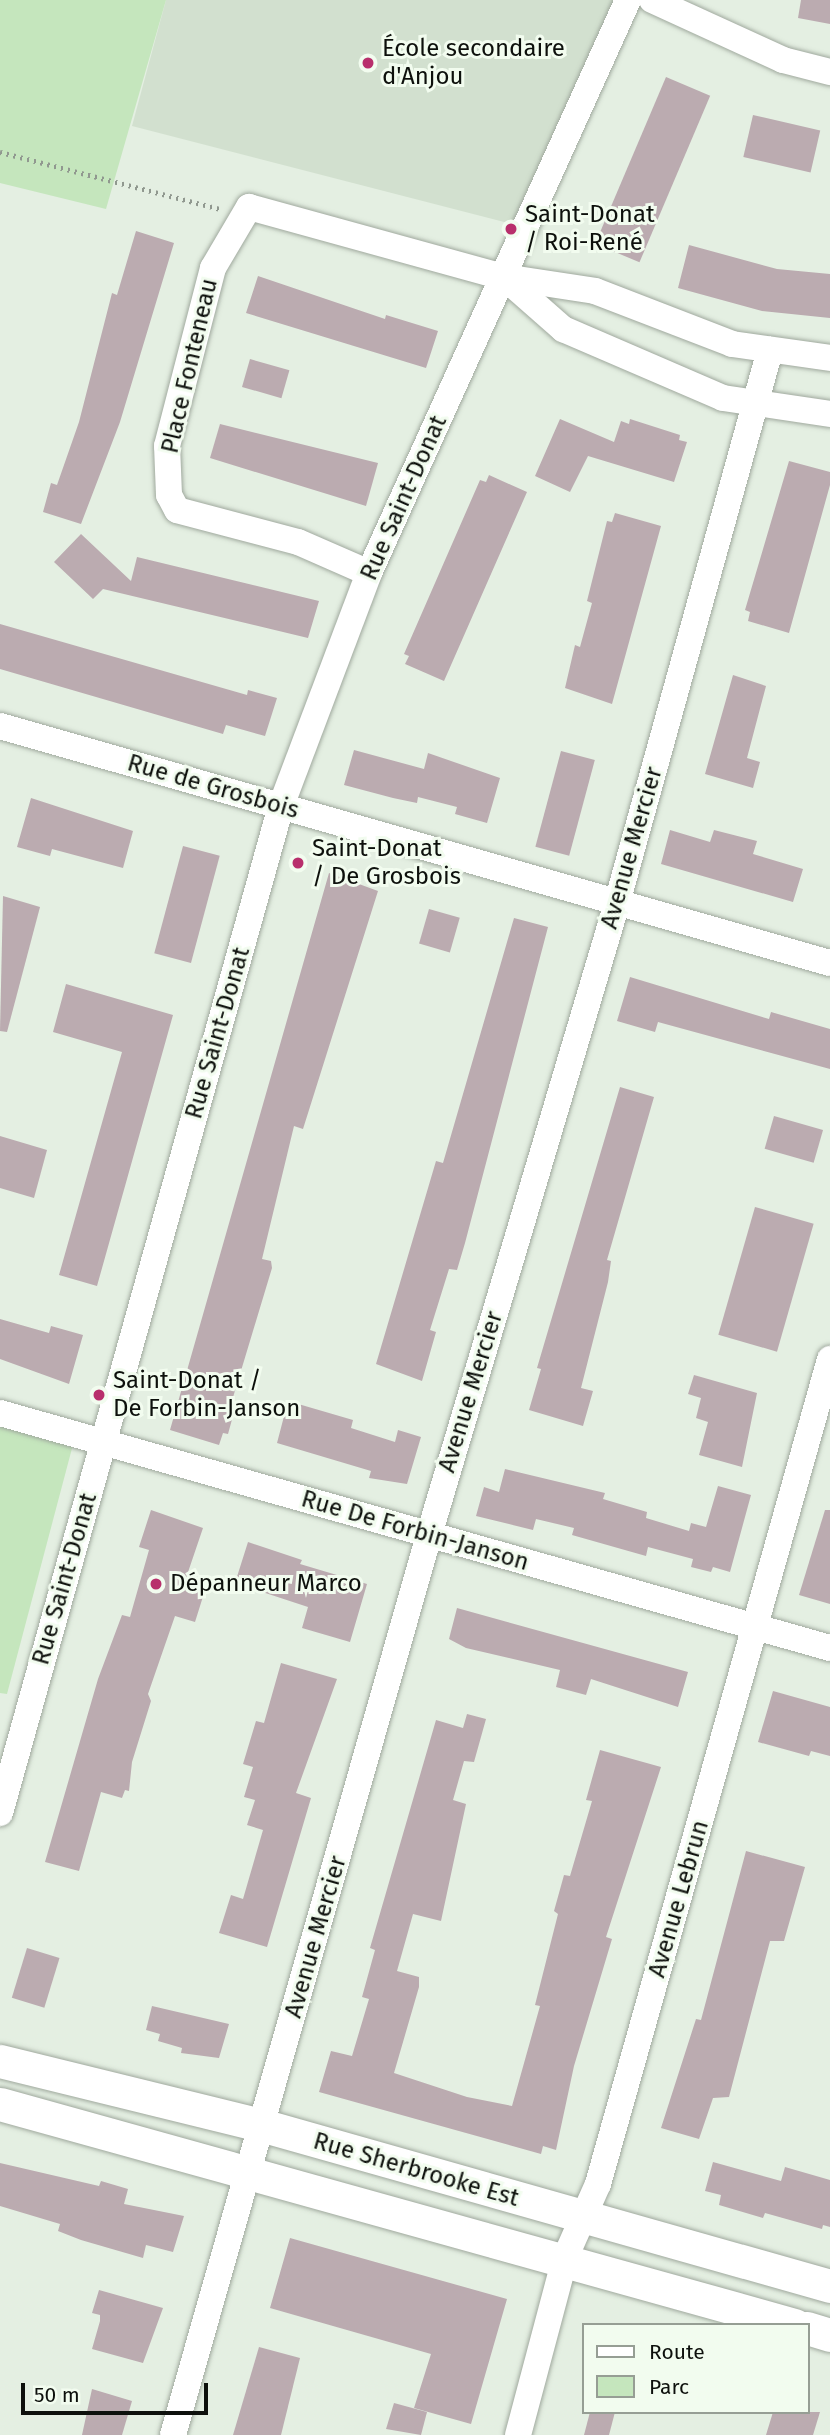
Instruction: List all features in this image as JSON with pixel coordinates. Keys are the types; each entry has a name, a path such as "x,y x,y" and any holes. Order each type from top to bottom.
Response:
{"main road":[{"name":"Rue Sherbrooke Est","path":"0,2061 261,2125 830,2286"},
{"name":"Rue Sherbrooke Est","path":"0,2104 246,2175 565,2258 788,2323"},
{"path":"809,2329 830,2335"}],"street":[{"name":"Rue Saint-Donat","path":"0,1813 281,807 369,573 628,0"},
{"path":"652,0 783,60 830,72"},
{"path":"244,216 249,208 504,277 596,291 732,344 830,358"},
{"name":"Place Fonteneau","path":"244,216 213,268 167,446 169,495 177,510 298,542 369,573"},
{"path":"504,277 563,329 723,398 830,414"},
{"name":"Avenue Mercier","path":"173,2435 429,1535 617,903 758,404 770,350"},
{"name":"Rue de Grosbois","path":"0,726 830,963"},
{"name":"Avenue Lebrun","path":"519,2435 565,2258 598,2183 830,1359"},
{"name":"Rue De Forbin-Janson","path":"0,1413 830,1648"}],"path":[{"path":"0,152 244,216"}],"shaded area":[{"name":"École secondaire d'Anjou","path":"166,0 617,0 512,224 132,126"}],"green space":[{"path":"0,0 166,0 106,209 0,183"},
{"path":"0,1416 75,1437 7,1694 0,1693"}],"building":[{"path":"801,0 830,0 830,24 798,18"},
{"path":"666,77 710,96 639,262 595,244"},
{"path":"753,115 820,131 811,172 743,157"},
{"path":"136,231 174,243 120,422 81,524 43,512 51,483 57,485 79,422 112,293 117,295"},
{"path":"689,245 777,269 830,274 830,318 762,311 678,288"},
{"path":"258,276 385,319 386,315 438,331 426,368 246,313"},
{"path":"250,359 289,370 281,398 242,387"},
{"path":"560,419 614,442 621,421 629,424 630,419 680,435 679,440 687,442 674,482 588,456 570,492 535,476"},
{"path":"220,424 378,463 366,506 210,458"},
{"path":"789,461 830,472 830,485 789,633 748,621 750,612 745,610"},
{"path":"489,475 527,492 444,681 405,664 409,656 404,654 480,480 486,482"},
{"path":"615,513 661,526 612,704 565,688 575,645 580,647 592,603 587,601 607,521 612,522"},
{"path":"81,534 131,581 137,557 319,601 308,638 103,589 93,599 54,562"},
{"path":"0,624 247,695 248,690 277,698 265,736 226,725 223,734 0,669"},
{"path":"733,675 766,686 747,758 760,762 753,788 705,774"},
{"path":"354,750 424,769 428,753 500,778 487,823 455,814 457,807 418,797 417,803 344,785"},
{"path":"561,751 595,760 569,856 535,847"},
{"path":"31,798 133,831 123,868 52,849 50,856 17,847"},
{"path":"670,830 710,842 714,830 757,841 753,854 803,869 793,902 661,864"},
{"path":"183,846 220,856 191,963 154,953"},
{"path":"329,873 378,891 303,1129 294,1126 262,1259 271,1261 272,1268 231,1404 236,1405 228,1434 223,1433 219,1445 170,1430"},
{"path":"3,896 40,907 7,1032 0,1031"},
{"path":"429,909 460,918 450,952 419,944"},
{"path":"514,918 548,927 465,1243 457,1270 449,1269 430,1330 436,1332 422,1381 376,1364 436,1161 443,1163"},
{"path":"630,977 769,1019 771,1012 830,1029 830,1069 658,1022 655,1032 617,1021"},
{"path":"66,984 173,1015 97,1286 59,1275 122,1052 53,1032"},
{"path":"620,1087 654,1097 607,1260 611,1261 608,1282 581,1388 593,1391 583,1426 529,1410 541,1369 537,1368"},
{"path":"774,1116 823,1130 814,1163 765,1149"},
{"path":"0,1136 47,1150 34,1198 0,1188"},
{"path":"755,1207 814,1224 777,1352 718,1335"},
{"path":"0,1319 49,1333 51,1326 83,1335 69,1384 0,1359"},
{"path":"694,1375 757,1393 742,1467 699,1455 708,1422 696,1418 701,1398 688,1394"},
{"path":"288,1401 353,1420 351,1428 395,1442 398,1430 421,1437 407,1484 369,1478 371,1471 277,1443"},
{"path":"505,1469 605,1493 603,1499 647,1512 646,1518 689,1531 691,1523 706,1527 718,1486 751,1495 730,1572 713,1567 711,1572 691,1567 693,1559 648,1547 646,1556 572,1535 574,1528 536,1519 533,1530 476,1516 484,1487 499,1492"},
{"path":"151,1510 203,1528 185,1581 206,1587 195,1622 175,1616 148,1694 151,1701 132,1762 129,1791 125,1790 122,1798 101,1792 79,1871 45,1862 98,1679 122,1615 130,1617 149,1550 139,1547"},
{"path":"825,1510 830,1510 830,1604 799,1595"},
{"path":"248,1542 302,1560 300,1564 367,1584 350,1642 302,1628 308,1607 235,1583"},
{"path":"457,1608 688,1672 678,1707 591,1679 586,1695 556,1687 560,1670 466,1648 449,1639"},
{"path":"281,1663 337,1679 296,1793 311,1798 267,1947 219,1933 231,1895 243,1899 263,1830 247,1825 255,1800 244,1797 253,1767 243,1764 256,1721 264,1723"},
{"path":"773,1691 830,1707 830,1756 811,1751 809,1756 758,1742"},
{"path":"467,1714 486,1719 474,1762 464,1761 453,1800 466,1804 441,1921 413,1914 397,1971 419,1977 419,1987 394,2073 467,2097 512,2106 540,2006 535,2005 558,1914 554,1911 564,1875 570,1876 592,1801 586,1800 600,1750 661,1767 606,1937 612,1939 574,2066 556,2150 543,2146 541,2154 319,2092 331,2051 352,2056 369,1999 362,1997 375,1950 370,1948 436,1720 463,1728"},
{"path":"746,1851 805,1867 784,1941 770,1941 729,2097 713,2098 699,2139 661,2128 696,2019 701,2020"},
{"path":"27,1948 60,1958 44,2008 12,1998"},
{"path":"152,2006 229,2024 219,2058 181,2053 182,2048 158,2041 160,2034 146,2030"},
{"path":"713,2162 781,2181 785,2167 830,2180 830,2227 823,2225 822,2229 765,2213 763,2218 719,2205 721,2195 705,2191"},
{"path":"0,2163 99,2186 101,2181 128,2189 124,2204 184,2216 173,2252 146,2245 143,2258 81,2240 58,2231 60,2224 0,2206"},
{"path":"290,2238 507,2299 471,2424 414,2408 431,2354 270,2308"},
{"path":"99,2290 163,2308 143,2363 92,2349 100,2321 100,2315 92,2313"},
{"path":"259,2347 300,2358 281,2435 233,2435"},
{"path":"92,2389 132,2401 122,2435 82,2435"},
{"path":"394,2403 427,2412 421,2435 386,2429"},
{"path":"820,2412 813,2435 766,2435 772,2414"},
{"path":"589,2414 614,2414 609,2435 584,2435"}],"place":[{"name":"École secondaire d'Anjou","path":"368,63"},
{"name":"Saint-Donat / Roi-René","path":"511,229"},
{"name":"Saint-Donat / De Grosbois","path":"298,863"},
{"name":"Saint-Donat / De Forbin-Janson","path":"99,1395"},
{"name":"Dépanneur Marco","path":"156,1584"}]}
